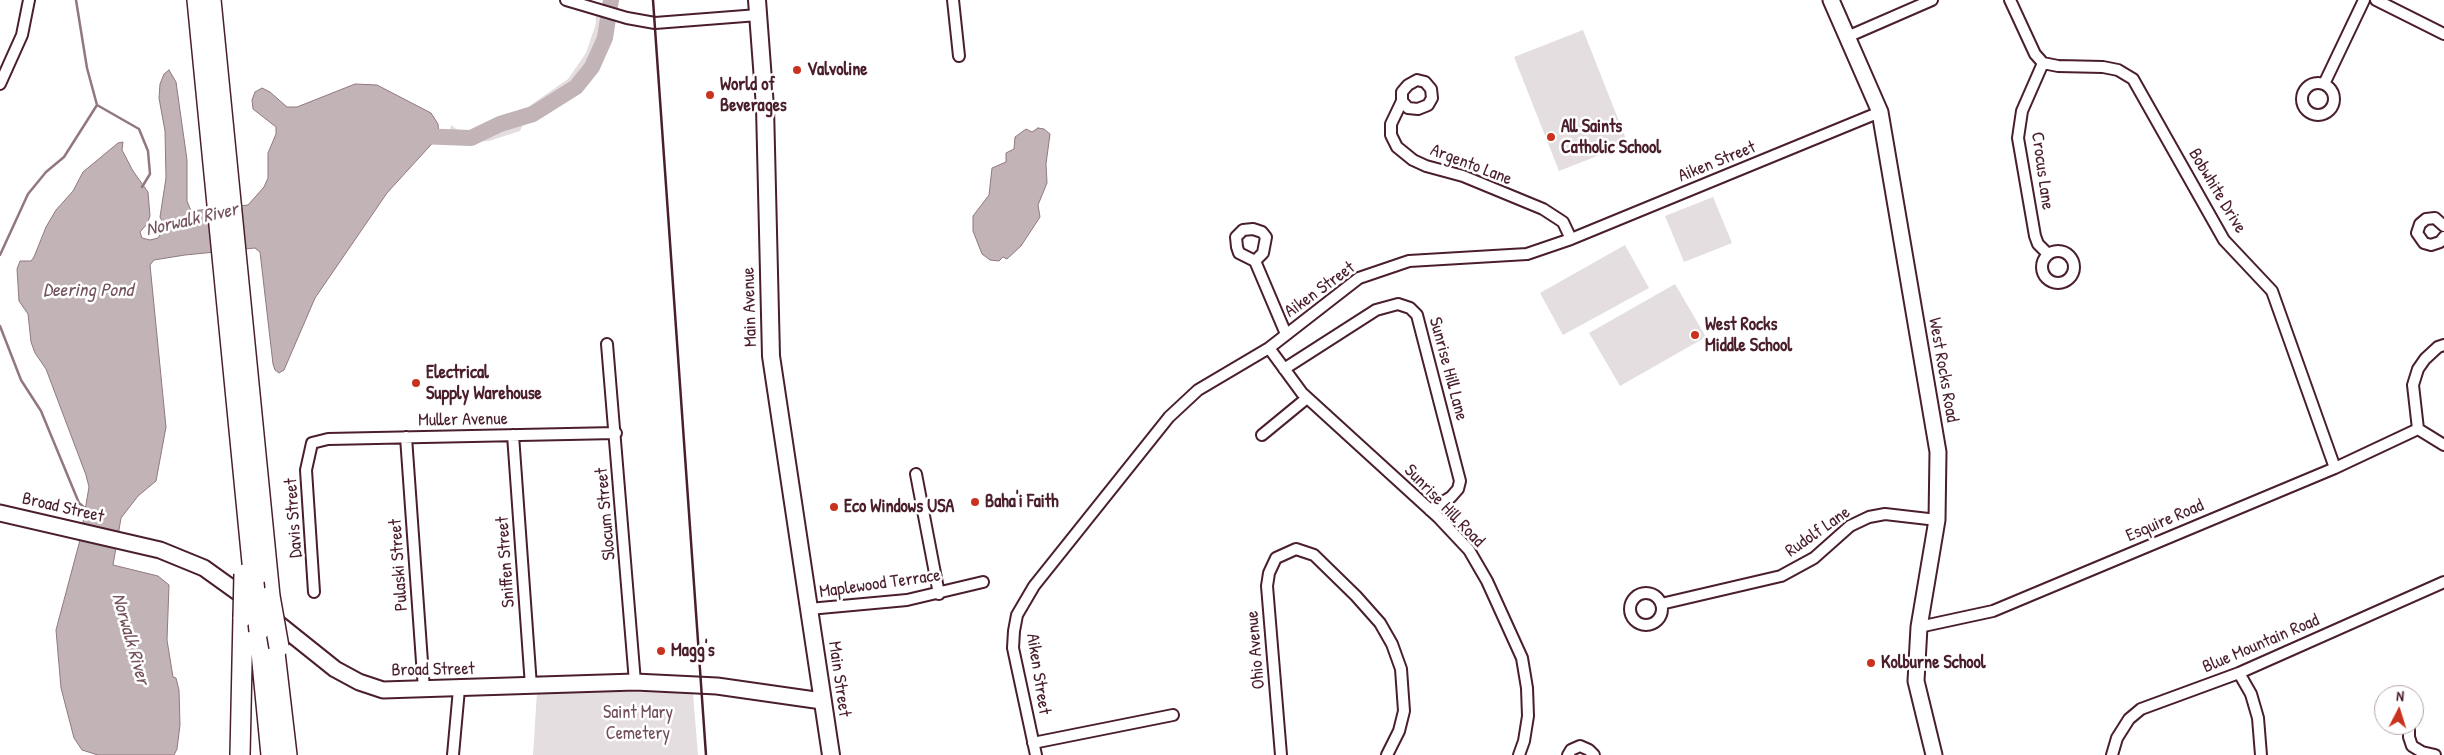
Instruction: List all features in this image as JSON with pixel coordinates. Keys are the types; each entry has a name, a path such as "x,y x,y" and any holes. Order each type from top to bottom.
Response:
{"highway":[{"path":"196,0 223,192"},
{"path":"211,0 223,192 230,263 270,596 296,755"},
{"path":"230,263 236,396 235,456 249,578 259,631 271,755"},
{"path":"240,755 242,617 249,578"},
{"path":"277,645 287,755"}],"main road":[{"name":"Main Avenue","path":"757,8 765,107 771,356 809,609"},
{"name":"Main Street","path":"809,609 830,755"}],"street":[{"path":"0,84 22,35 29,0"},
{"path":"566,0 627,18 655,23 679,23 757,8"},
{"path":"953,0 959,56"},
{"name":"West Rocks Road","path":"1831,0 1880,112 1938,452 1936,520 1919,627 1916,681 1934,755"},
{"path":"1847,37 1932,0"},
{"path":"2010,0 2035,54 2043,63"},
{"path":"2324,84 2364,0"},
{"path":"2376,0 2444,34"},
{"name":"Crocus Lane","path":"2043,63 2022,111 2018,138 2035,236 2038,244 2048,254"},
{"name":"Bobwhite Drive","path":"2043,63 2058,66 2103,67 2118,70 2132,79 2224,240 2272,291 2335,468"},
{"name":"Argento Lane","path":"1402,101 1391,124 1391,135 1397,147 1413,160 1426,166 1463,176 1542,209 1563,222 1571,239"},
{"name":"Aiken Street","path":"1036,755 1014,648 1014,624 1025,599 1168,417 1198,390 1269,348 1359,278 1409,261 1527,254 1571,239 1880,112"},
{"path":"2444,226 2435,218 2426,219 2420,224 2418,233 2424,243 2431,245 2440,242 2444,237"},
{"path":"1254,261 1286,334"},
{"name":"Sunrise Hill Lane","path":"1284,368 1376,310 1398,304 1410,308 1417,314 1460,481 1458,489 1451,497 1430,510"},
{"name":"Slocum Street","path":"607,344 616,433 635,682"},
{"path":"2444,345 2438,347 2425,358 2418,369 2413,385 2418,429 2444,445"},
{"name":"Sunrise Hill Road","path":"1269,348 1307,398 1430,510 1469,550 1487,581 1522,658 1527,688 1528,716 1524,741 1519,755"},
{"path":"1262,434 1307,398"},
{"name":"Esquire Road","path":"1919,627 1993,611 2335,468 2418,429"},
{"name":"Muller Avenue","path":"312,443 328,439 616,433"},
{"name":"Sniffen Street","path":"513,435 531,686"},
{"name":"Pulaski Street","path":"406,437 424,690"},
{"name":"Davis Street","path":"312,443 306,470 314,592"},
{"path":"916,474 939,594"},
{"name":"Broad Street","path":"0,513 144,545 177,556 204,568 233,587 335,669 359,682 383,690 635,682 717,686 822,701"},
{"name":"Rudolf Lane","path":"1661,604 1780,576 1814,558 1850,526 1869,517 1885,514 1936,520"},
{"name":"Ohio Avenue","path":"1281,755 1267,586 1273,562 1288,551 1301,549 1314,556 1366,607 1380,623 1392,644 1402,677 1404,711 1399,731 1386,755"},
{"name":"Maplewood Terrace","path":"809,609 907,600 939,594 983,582"},
{"name":"Blue Mountain Road","path":"2112,755 2118,738 2129,719 2141,709 2239,673 2444,582"},
{"path":"2239,673 2251,694 2258,718 2261,755"},
{"path":"453,755 459,689"},
{"path":"1033,743 1173,715"},
{"path":"2409,735 2412,746 2422,752 2435,755"},
{"path":"1568,755 1571,750 1580,746 1590,750 1594,755"}],"green space":[{"path":"595,5 603,7 604,24 593,56 574,85 526,119 520,131 489,141 459,142 449,133 451,125 462,133 487,133 514,124 525,109 568,79 586,53 596,23"},
{"path":"1583,30 1628,144 1559,171 1514,57"},
{"path":"1713,197 1732,243 1684,262 1665,216"},
{"path":"1625,245 1649,288 1563,335 1540,293"},
{"path":"1675,284 1706,337 1620,386 1589,333"},
{"name":"Saint Mary Cemetery","path":"537,692 693,693 698,755 533,755"}],"water":[{"name":"Deering Pond","path":"169,70 176,82 187,160 187,201 191,211 248,205 264,187 268,178 268,153 276,134 276,127 253,109 252,100 255,92 262,88 270,92 287,107 297,107 355,84 377,85 431,113 438,124 439,136 387,193 315,298 284,370 279,373 275,370 273,364 260,252 255,248 185,255 154,260 150,265 166,427 156,481 138,496 121,518 113,565 158,576 169,585 167,640 173,677 176,678 179,690 180,725 177,749 174,755 98,755 82,750 74,738 61,688 56,630 80,540 89,487 46,369 35,353 31,342 28,314 19,301 17,269 20,261 31,261 34,257 46,227 56,210 73,191 83,172 118,143 123,142 122,150 133,171 148,192 150,216 147,224 140,232 142,238 150,240 158,238 165,227 160,217 166,178 165,131 159,98 160,84 164,74"},
{"path":"1038,128 1044,129 1050,134 1046,164 1047,183 1038,205 1040,217 1021,246 1007,259 1003,257 999,261 990,260 982,254 973,231 973,216 989,195 992,168 1006,162 1006,153 1014,149 1015,137 1026,129 1032,132"}],"waterway":[{"path":"0,255 28,194 46,172 64,157 97,105 87,68 76,0"},
{"name":"Norwalk River","path":"417,136 471,138 500,124 533,114 576,87 592,67 605,38 611,0"},
{"path":"97,105 139,129 148,151 150,174 142,187"},
{"path":"0,326 21,380 41,411 79,503 86,509"}],"railway":[{"path":"653,0 706,755"}],"place":[{"name":"Valvoline","path":"797,70"},
{"name":"World of Beverages","path":"710,95"},
{"name":"All Saints Catholic School","path":"1551,137"},
{"name":"West Rocks Middle School","path":"1695,335"},
{"name":"Electrical Supply Warehouse","path":"416,383"},
{"name":"Baha'i Faith","path":"975,502"},
{"name":"Eco Windows USA","path":"834,507"},
{"name":"Magg's","path":"661,651"},
{"name":"Kolburne School","path":"1871,663"}]}
